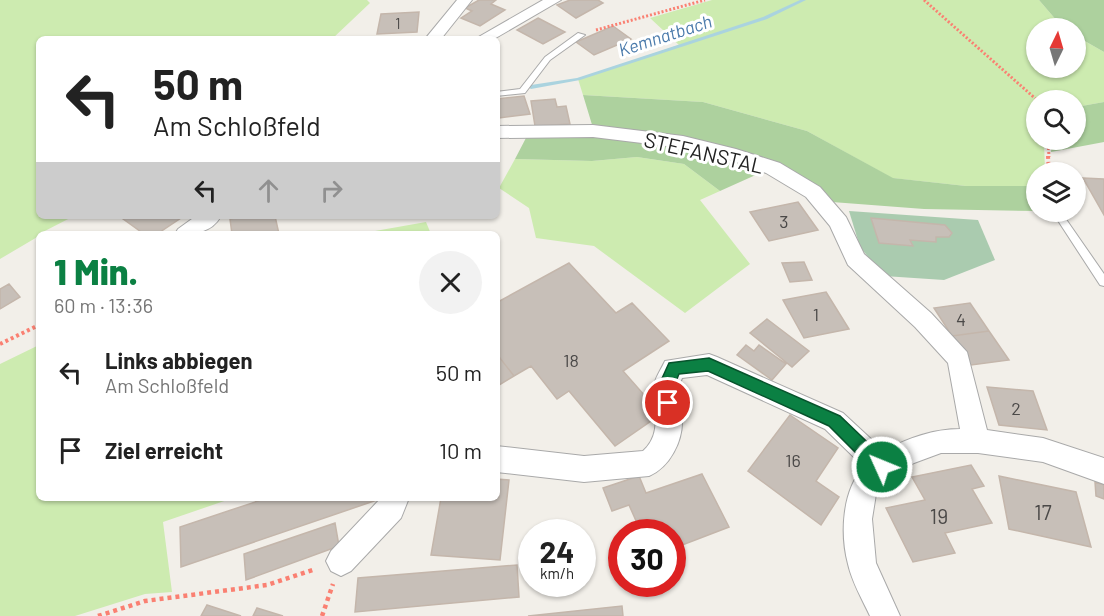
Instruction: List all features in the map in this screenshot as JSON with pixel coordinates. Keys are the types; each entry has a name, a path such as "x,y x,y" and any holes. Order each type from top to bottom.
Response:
{"street":[{"path":"436,36 465,0"},
{"path":"488,36 554,0"},
{"name":"STEFANSTAL","path":"500,132 593,131 683,142 736,155 773,168 813,192 839,222 856,259 923,320 959,359 973,428 978,441"},
{"path":"189,231 207,219"},
{"path":"500,459 584,468 649,463 661,452 670,421 666,385 674,368 709,364 834,421 882,467"},
{"path":"885,616 862,564 858,519 863,488 882,467 906,453 941,441 978,441 1042,450 1104,471"},
{"path":"340,561 391,508 394,501"}],"lane":[{"path":"500,94 522,91 554,51 581,35"},
{"path":"1063,222 1104,282"}],"path":[{"path":"581,35 705,0"},
{"path":"924,0 1026,90"},
{"path":"0,344 36,326"},
{"path":"98,616 145,601 267,585 340,561"},
{"path":"322,616 340,561"}],"green space":[{"path":"0,0 367,0 370,3 335,36 36,36 36,219 68,219 45,231 36,231 36,238 0,259"},
{"path":"712,0 1039,0 1054,18 1026,18 1026,78 1086,78 1086,42 1104,52 1104,102 1086,105 1086,90 1026,90 1026,150 1044,150 1045,162 1026,162 1026,186 966,186 892,178 807,131 703,102 583,95 578,79 679,45 650,18"},
{"path":"1039,0 1104,0 1104,52 1086,42 1086,18 1054,18"},
{"path":"583,95 703,102 807,131 893,178 966,186 1026,186 1026,211 924,209 832,202 778,165 593,128"},
{"path":"1104,102 1104,142 1086,145 1086,105"},
{"path":"591,135 682,146 767,170 720,191 684,164 637,157 592,161 515,159 527,136"},
{"path":"637,157 684,164 720,191 700,200 750,264 685,313 594,246 536,238 529,208 500,189 515,159 592,161"},
{"path":"849,211 978,220 995,260 944,280 884,276 860,247"},
{"path":"426,222 430,231 375,231"},
{"path":"36,346 36,501 224,501 163,522 172,592 145,594 75,616 0,616 0,364"}],"building":[{"path":"479,0 496,0 491,4 505,10 480,26 461,18 472,11 465,8"},
{"path":"570,0 598,0 603,3 576,18 557,5"},
{"path":"419,12 417,32 377,34 381,14"},
{"path":"538,18 565,32 543,44 517,30"},
{"path":"613,26 631,39 594,55 576,42"},
{"path":"524,96 530,114 500,118 500,99"},
{"path":"555,99 557,107 566,106 570,124 535,126 531,101"},
{"path":"1086,178 1104,179 1104,215 1086,183"},
{"path":"798,202 818,230 769,241 750,212"},
{"path":"871,218 945,225 952,233 949,237 936,237 936,242 910,240 913,246 879,243"},
{"path":"123,219 180,219 162,231 140,231"},
{"path":"230,219 276,219 278,231 232,231"},
{"path":"804,262 812,280 790,282 782,263"},
{"path":"569,263 616,313 632,303 669,341 623,371 661,414 615,446 569,391 557,399 531,366 514,376 500,358 500,301"},
{"path":"9,284 20,297 0,309 0,289"},
{"path":"826,292 849,329 804,338 783,300"},
{"path":"970,303 989,331 952,336 934,308"},
{"path":"767,319 809,351 792,367 750,333"},
{"path":"989,331 1009,360 971,365 952,336"},
{"path":"746,345 754,351 759,345 786,364 772,380 737,355"},
{"path":"500,358 514,376 500,385"},
{"path":"987,387 1033,391 1047,430 999,425"},
{"path":"790,415 838,448 816,481 839,497 821,525 748,471"},
{"path":"971,465 984,486 972,489 992,523 945,533 955,553 913,562 886,508 925,500 912,477"},
{"path":"702,474 729,527 686,544 686,519 635,519 629,505 612,511 603,488 639,476 646,493"},
{"path":"999,476 1076,492 1091,547 1009,529"},
{"path":"500,479 509,480 500,560 431,555 440,501 500,501"},
{"path":"1095,482 1104,485 1104,499 1096,496"},
{"path":"258,501 374,501 181,567 180,527"},
{"path":"335,523 339,546 246,580 244,554"},
{"path":"517,565 519,597 355,612 358,578"},
{"path":"207,605 241,616 201,616"},
{"path":"622,606 623,616 528,616"},
{"path":"257,608 283,616 253,616"}],"waterway":[{"name":"Kemnatbach","path":"531,87 578,79 765,18 804,0"}],"route":[{"path":"668,403 666,385 674,368 709,364 834,421 882,467"}]}
